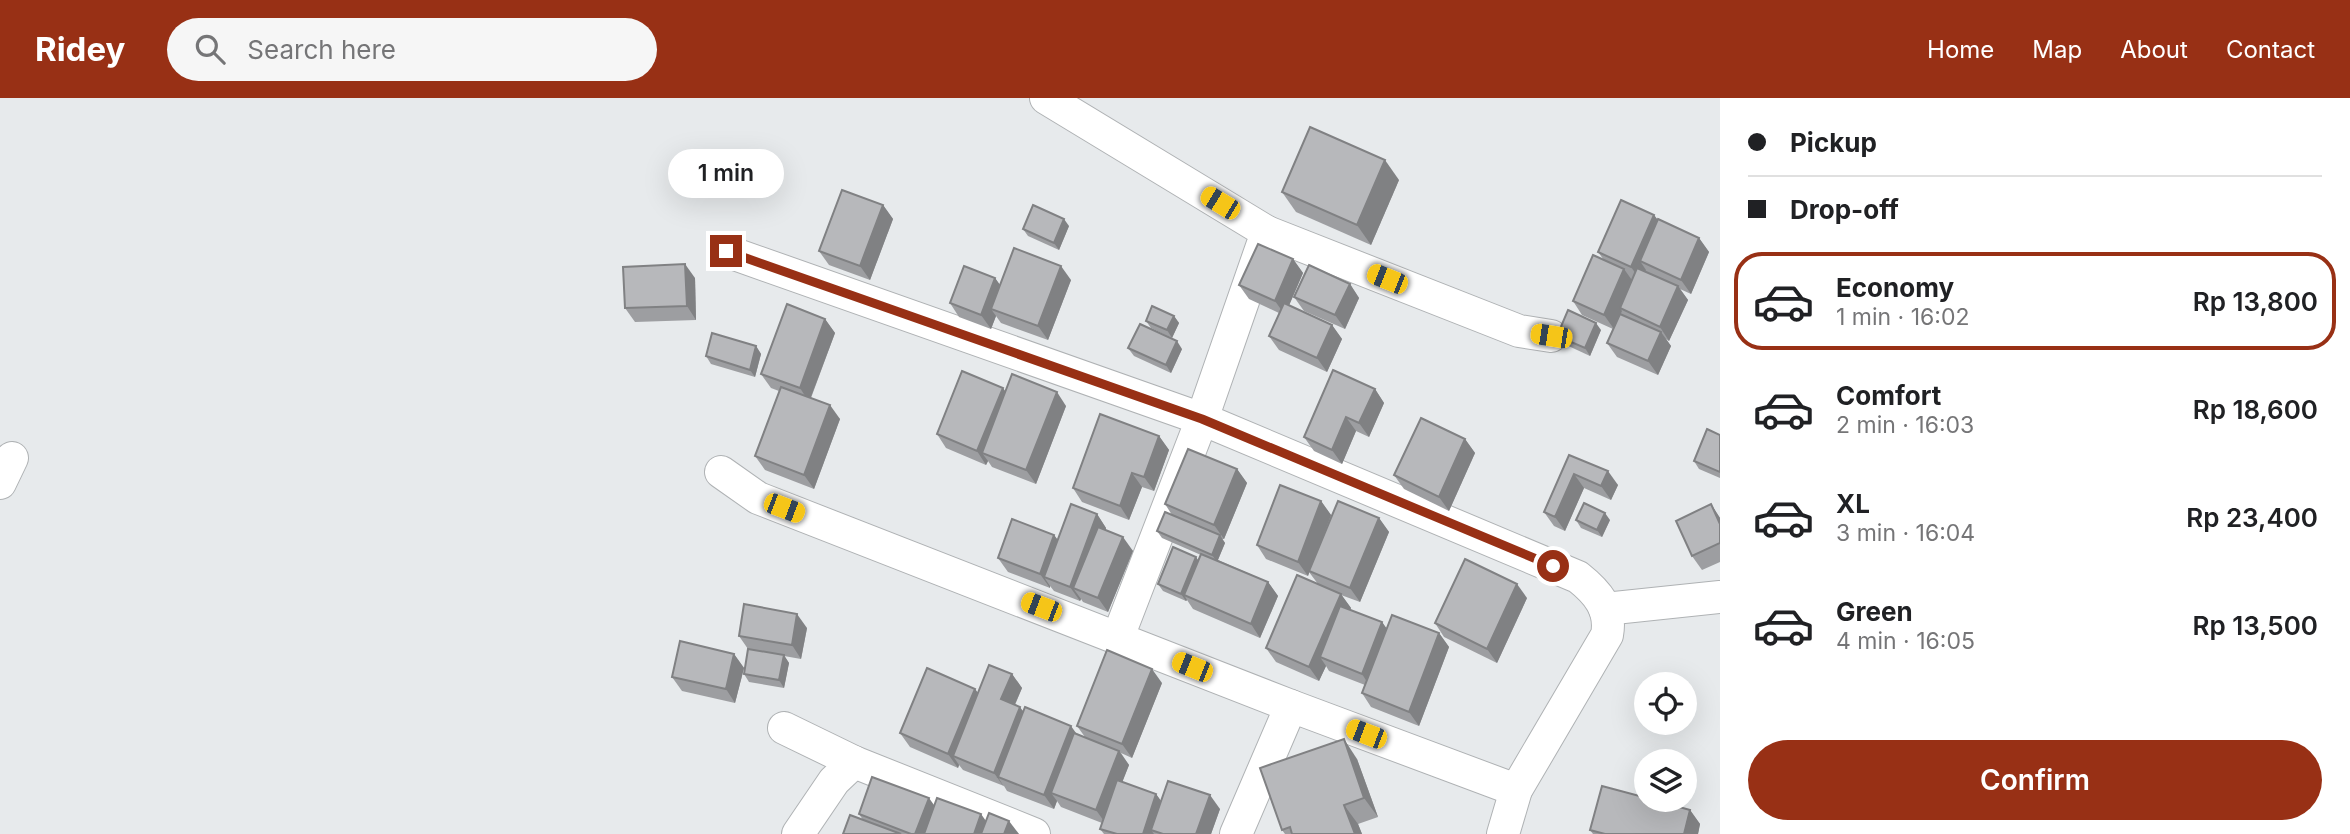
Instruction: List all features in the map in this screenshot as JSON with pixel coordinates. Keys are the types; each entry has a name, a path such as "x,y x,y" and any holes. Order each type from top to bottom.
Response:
{"street":[{"path":"1046,98 1267,232 1519,331 1551,336"},
{"path":"1118,637 1202,419 1267,232"},
{"path":"726,251 1202,419 1578,576 1592,587 1605,609 1609,622 1607,635 1516,790 1501,833"},
{"path":"721,472 758,498 1291,706 1516,790"},
{"path":"1605,609 1720,597"},
{"path":"1236,834 1291,706"},
{"path":"784,728 854,762 1034,834"},
{"path":"798,834 834,781 854,762"}],"building":[{"path":"1310,127 1385,160 1357,225 1282,192"},
{"path":"842,190 883,205 860,266 819,251"},
{"path":"1621,200 1654,215 1631,267 1598,252"},
{"path":"1033,205 1064,219 1054,243 1023,229"},
{"path":"1658,219 1699,238 1681,280 1640,261"},
{"path":"1258,244 1293,259 1275,301 1239,285"},
{"path":"1014,248 1061,266 1038,326 991,309"},
{"path":"1593,255 1624,269 1604,315 1573,301"},
{"path":"685,264 687,306 625,308 623,267"},
{"path":"1309,265 1350,284 1335,315 1294,297"},
{"path":"964,266 995,278 981,315 950,303"},
{"path":"1637,268 1678,286 1660,327 1620,308"},
{"path":"1284,303 1332,325 1317,358 1269,336"},
{"path":"787,304 825,319 800,388 761,374"},
{"path":"1152,306 1174,316 1167,330 1146,321"},
{"path":"1568,310 1596,323 1585,348 1557,336"},
{"path":"1620,314 1661,332 1648,361 1607,343"},
{"path":"1140,324 1177,341 1166,365 1128,348"},
{"path":"712,333 756,346 750,370 706,356"},
{"path":"1333,370 1375,389 1359,423 1346,417 1332,450 1304,437"},
{"path":"962,371 1003,388 977,451 937,434"},
{"path":"1012,374 1057,392 1026,470 982,453"},
{"path":"781,387 830,405 804,475 755,456"},
{"path":"1100,414 1159,436 1144,477 1132,473 1120,506 1073,488"},
{"path":"1421,418 1465,439 1439,497 1394,475"},
{"path":"1707,429 1720,435 1720,472 1694,461"},
{"path":"1188,449 1237,469 1214,525 1165,504"},
{"path":"1569,455 1608,471 1601,486 1574,474 1555,517 1544,512"},
{"path":"1280,485 1321,501 1298,562 1257,545"},
{"path":"1338,501 1379,518 1350,588 1309,571"},
{"path":"1584,503 1605,513 1597,530 1576,520"},
{"path":"1071,504 1097,514 1070,587 1044,577"},
{"path":"1711,504 1720,524 1720,543 1692,556 1676,521"},
{"path":"1165,512 1220,535 1212,555 1157,531"},
{"path":"1012,519 1054,535 1040,574 998,558"},
{"path":"1098,527 1123,537 1098,598 1073,588"},
{"path":"1173,547 1196,557 1181,594 1158,584"},
{"path":"1201,554 1268,582 1251,624 1184,595"},
{"path":"1465,559 1517,584 1487,649 1435,623"},
{"path":"1297,575 1341,594 1309,667 1266,648"},
{"path":"744,604 797,614 792,645 739,636"},
{"path":"1340,606 1382,622 1362,674 1320,657"},
{"path":"1392,615 1439,633 1409,712 1362,693"},
{"path":"680,641 734,654 726,689 672,677"},
{"path":"748,649 784,655 779,680 744,674"},
{"path":"1107,650 1152,669 1122,744 1077,726"},
{"path":"989,665 1012,674 1001,699 1020,707 994,773 953,756"},
{"path":"927,668 975,689 948,754 900,733"},
{"path":"1025,707 1071,726 1044,795 998,777"},
{"path":"1074,733 1119,751 1096,810 1051,793"},
{"path":"1344,739 1364,798 1344,805 1355,834 1292,834 1290,827 1282,830 1260,768"},
{"path":"872,777 929,798 915,834 859,814"},
{"path":"1117,780 1156,794 1143,834 1117,834 1100,829"},
{"path":"1168,781 1210,795 1196,834 1163,834 1151,830"},
{"path":"1602,786 1634,795 1634,812 1690,812 1684,834 1605,834 1590,830"},
{"path":"937,798 981,814 974,834 924,834"},
{"path":"989,813 1009,821 1004,834 981,834"},
{"path":"850,815 901,834 843,834"}],"route":[{"path":"726,251 1202,419 1553,566"}]}
